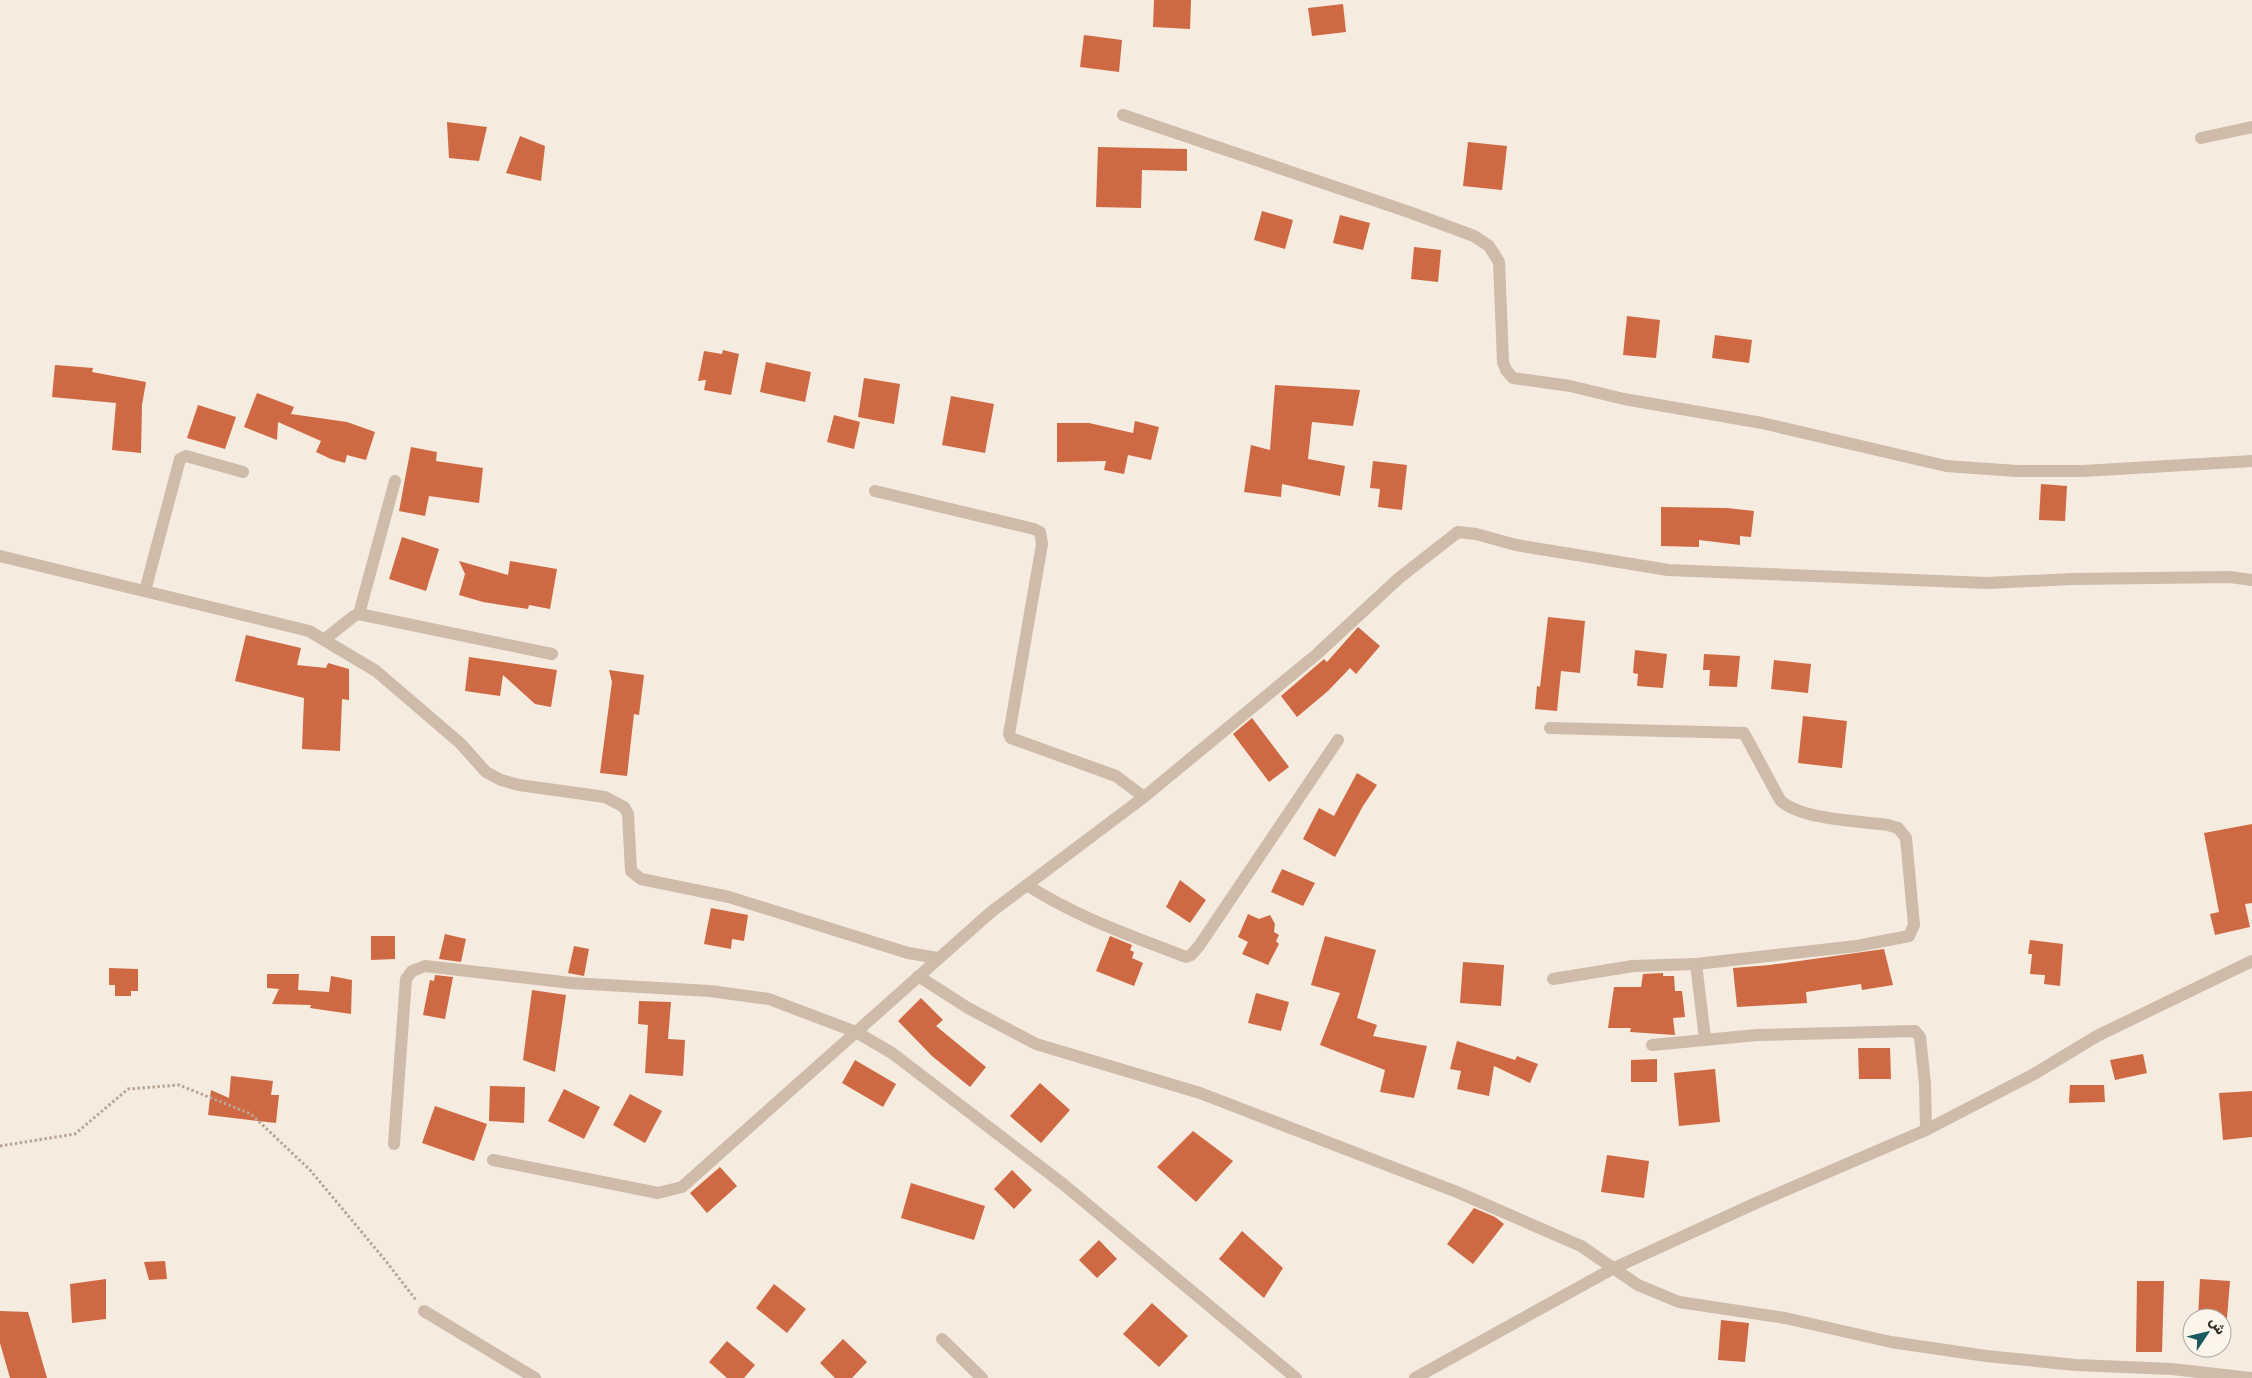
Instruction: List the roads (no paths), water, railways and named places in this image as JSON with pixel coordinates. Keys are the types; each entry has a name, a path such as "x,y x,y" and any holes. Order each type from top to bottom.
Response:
{"street":[{"path":"1123,115 1409,212 1474,236 1489,246 1499,262 1503,362 1506,370 1513,378 1570,386 1624,399 1762,423 1946,466 2017,471 2083,471 2252,461"},
{"path":"2201,138 2252,127"},
{"path":"145,591 180,459 186,456 243,472"},
{"path":"359,614 395,482"},
{"path":"875,491 1034,528 1040,532 1042,544 1009,734 1011,738 1116,776 1144,798"},
{"path":"493,1160 658,1193 673,1191 691,1180 991,912 1144,798 1317,654 1399,578 1458,532 1476,534 1516,545 1668,570 1987,583 2092,578 2230,577 2252,580"},
{"path":"0,556 309,631 325,639 333,647 376,672 460,743 486,772 500,780 519,785 605,797 624,807 628,814 631,871 640,879 729,897 899,951 938,958"},
{"path":"325,639 359,614 552,654"},
{"path":"1550,728 1744,733 1780,800 1793,810 1898,828 1906,838 1914,925 1909,936 1857,946 1696,964 1633,966 1553,979"},
{"path":"1027,885 1049,899 1107,926 1186,957 1191,955 1199,946 1338,740"},
{"path":"1415,1378 1612,1269 1756,1203 1926,1130 2034,1074 2097,1036 2252,961"},
{"path":"1696,964 1705,1038"},
{"path":"394,1144 406,979 417,967 425,966 571,983 710,991 769,999 856,1032 892,1052 1063,1184 1296,1378"},
{"path":"918,976 968,1008 1036,1044 1200,1093 1457,1192 1581,1246 1612,1269 1638,1284 1679,1302 1785,1318 1891,1342 1986,1356 2076,1365 2172,1369 2250,1378"},
{"path":"1652,1045 1705,1038 1757,1035 1915,1032 1920,1037 1925,1084 1926,1130"},
{"path":"424,1311 535,1378"},
{"path":"942,1339 982,1378"}]}
